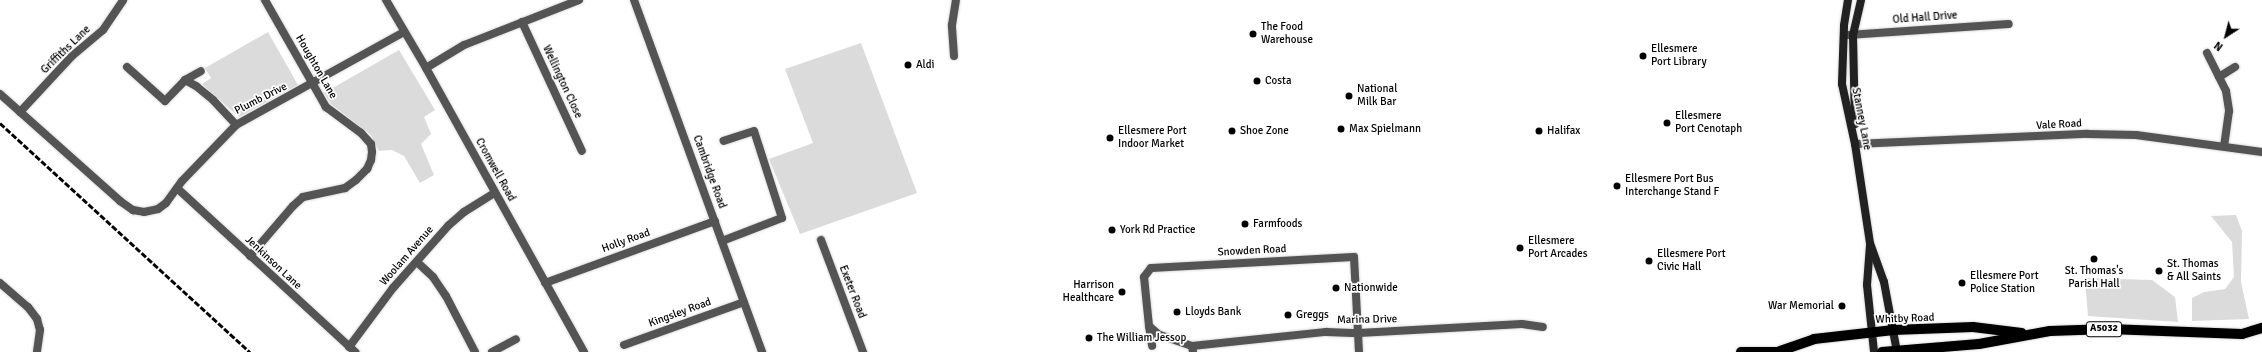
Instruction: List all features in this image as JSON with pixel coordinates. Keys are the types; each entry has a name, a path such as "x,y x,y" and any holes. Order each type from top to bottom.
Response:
{"main road":[{"name":"Stanney Lane","path":"1848,0 1844,34 1842,84 1855,144 1870,243 1884,282 1897,352"},
{"name":"Stanney Lane","path":"1855,144 1853,35 1861,0"},
{"name":"Stanney Lane","path":"1870,243 1867,285 1874,352"},
{"name":"Whitby Road","path":"1741,352 1785,351 1814,339 1893,330 1973,328 2033,334"},
{"name":"Whitby Road","path":"1882,352 1897,352 1979,344 2033,334 2109,329 2242,334 2262,328"}],"street":[{"name":"Griffiths Lane","path":"20,112 72,56 103,30 123,0"},
{"name":"Houghton Lane","path":"250,256 293,206 303,197 345,188 367,169 371,160 371,144 361,133 326,107 265,0"},
{"name":"Cromwell Road","path":"386,0 426,68 584,352"},
{"path":"426,68 464,45 580,0"},
{"name":"Cambridge Road","path":"634,0 762,352"},
{"path":"954,56 952,25 956,0"},
{"name":"Wellington Close","path":"522,22 582,151"},
{"name":"Old Hall Drive","path":"1844,34 1853,35 2009,24"},
{"name":"Plumb Drive","path":"185,80 213,100 236,125 404,32"},
{"path":"2207,53 2226,91 2229,111 2224,146"},
{"path":"127,67 165,102 185,80 201,71"},
{"path":"2219,77 2236,67"},
{"path":"0,94 134,210 144,212 158,208 166,203 187,176 236,125"},
{"path":"722,241 782,218 754,131 724,141"},
{"name":"Vale Road","path":"1855,144 2095,134 2136,135 2262,152"},
{"name":"Jenkinson Lane","path":"178,189 352,349"},
{"name":"Woolam Avenue","path":"352,349 393,288 449,225 464,212 495,193"},
{"name":"Holly Road","path":"545,283 715,221"},
{"name":"Exeter Road","path":"821,240 863,352"},
{"name":"Snowden Road","path":"1149,326 1144,277 1151,268 1354,257 1359,332"},
{"path":"417,262 433,277 446,296 475,352"},
{"path":"0,283 28,307 37,319 40,330 37,352"},
{"name":"Kingsley Road","path":"624,345 744,302"},
{"name":"Marina Drive","path":"1192,349 1326,332 1359,332 1522,324 1543,327"},
{"path":"1149,326 1152,346"},
{"path":"1149,326 1158,334 1192,349"},
{"path":"1359,332 1359,352"},
{"path":"492,352 516,339"}],"shaded area":[{"path":"268,32 298,85 239,117 202,84 211,78 205,68"},
{"path":"861,43 917,193 800,234 769,159 813,143 785,69"},
{"path":"399,50 435,110 424,117 431,134 421,144 434,175 420,183 404,156 392,150 379,151 371,135 331,104 324,93"},
{"path":"2236,215 2242,231 2241,282 2249,319 2192,321 2192,298 2204,292 2225,289 2234,277 2232,242 2211,216"},
{"path":"2085,278 2152,280 2175,297 2178,322 2088,316"}],"railway":[{"path":"0,123 250,352"}],"place":[{"name":"The Food Warehouse","path":"1253,34"},
{"name":"Ellesmere Port Library","path":"1643,56"},
{"name":"Aldi","path":"908,65"},
{"name":"Costa","path":"1257,81"},
{"name":"National Milk Bar","path":"1349,96"},
{"name":"Ellesmere Port Cenotaph","path":"1667,123"},
{"name":"Max Spielmann","path":"1341,129"},
{"name":"Shoe Zone","path":"1232,131"},
{"name":"Halifax","path":"1539,131"},
{"name":"Ellesmere Port Indoor Market","path":"1110,138"},
{"name":"Ellesmere Port Bus Interchange Stand F","path":"1617,186"},
{"name":"Farmfoods","path":"1245,224"},
{"name":"York Rd Practice","path":"1112,230"},
{"name":"Ellesmere Port Arcades","path":"1520,248"},
{"name":"St. Thomas's Parish Hall","path":"2094,259"},
{"name":"Ellesmere Port Civic Hall","path":"1649,261"},
{"name":"St. Thomas & All Saints","path":"2159,271"},
{"name":"Ellesmere Port Police Station","path":"1962,283"},
{"name":"Nationwide","path":"1336,288"},
{"name":"Harrison Healthcare","path":"1122,292"},
{"name":"War Memorial","path":"1842,306"},
{"name":"Lloyds Bank","path":"1177,312"},
{"name":"Greggs","path":"1288,315"},
{"name":"The William Jessop","path":"1089,338"}]}
